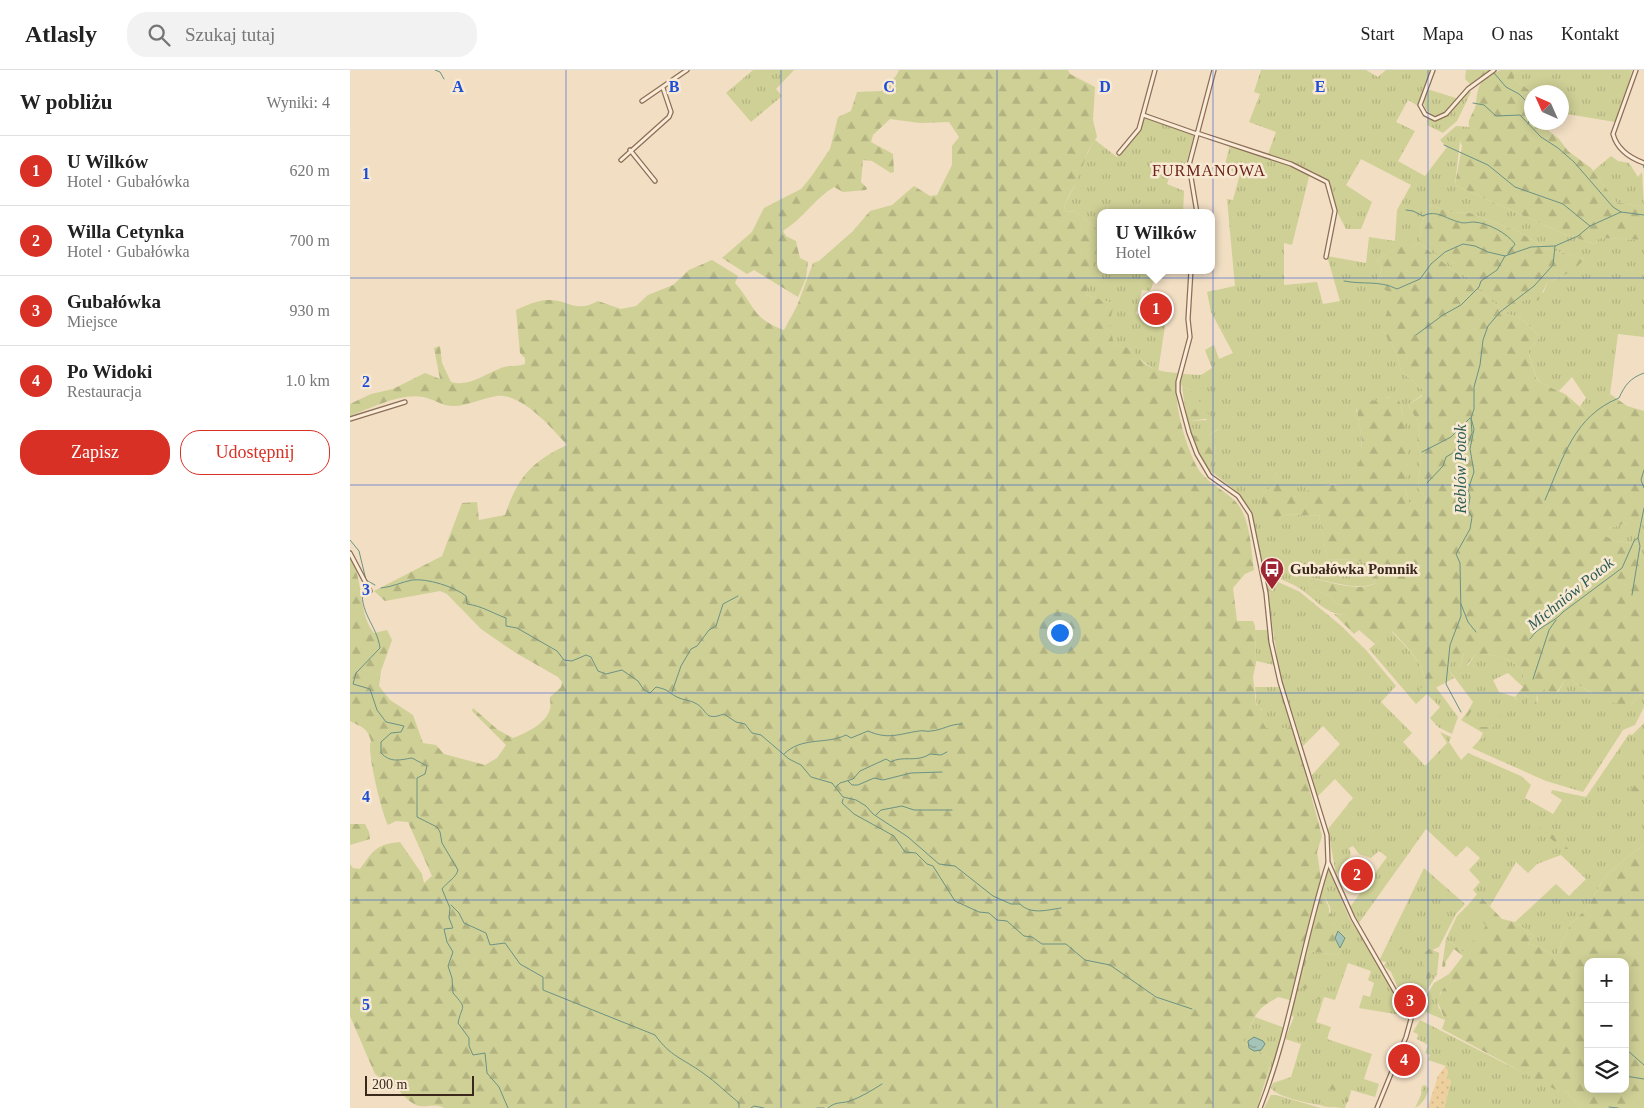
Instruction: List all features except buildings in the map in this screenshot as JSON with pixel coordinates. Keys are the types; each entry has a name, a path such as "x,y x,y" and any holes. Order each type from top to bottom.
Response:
{"street":[{"path":"642,101 687,70"},
{"path":"1119,153 1134,136 1143,115 1155,70"},
{"path":"1195,209 1189,165 1214,70"},
{"path":"1433,70 1420,105 1425,114 1435,119 1446,114 1468,89 1494,70"},
{"path":"1636,70 1613,134 1614,140 1628,155 1644,163"},
{"path":"620,160 669,117 670,109 663,88"},
{"path":"1143,115 1292,164 1328,182 1334,210 1326,257"},
{"path":"630,150 655,181"},
{"path":"1191,274 1188,319 1190,337 1178,382 1178,392 1197,454 1210,476 1238,496 1250,514 1266,593 1271,642 1280,682 1327,835 1328,862 1296,980 1282,1043 1260,1108"},
{"path":"350,420 404,402"},
{"path":"350,553 370,591"},
{"path":"1328,862 1353,918 1411,1019 1406,1037 1377,1108"}],"green space":[{"path":"753,70 794,70 776,89 782,96 751,122 726,93"},
{"path":"899,70 1068,70 1070,74 1095,87 1093,120 1097,137 1088,151 1078,179 1064,205 1065,211 1076,212 1097,229 1097,249 1086,295 1112,303 1113,308 1109,324 1114,344 1132,349 1141,361 1152,368 1164,372 1179,373 1176,395 1178,410 1191,454 1202,474 1235,501 1243,513 1249,534 1254,570 1245,574 1233,588 1237,621 1253,621 1255,626 1256,663 1253,677 1256,705 1264,712 1259,716 1266,728 1293,728 1322,836 1317,852 1321,879 1290,1000 1278,997 1263,1007 1254,1018 1242,1043 1272,1059 1257,1108 444,1108 415,1105 406,1098 387,1076 379,1077 375,1074 350,1016 350,864 353,868 360,869 368,857 380,847 400,842 422,874 424,883 432,876 408,822 396,821 388,825 375,782 370,747 371,741 368,733 363,728 350,721 350,558 358,576 365,616 369,625 374,633 387,630 392,640 381,671 379,686 390,700 413,715 423,743 436,745 444,754 485,765 497,758 506,745 472,711 473,708 498,730 513,738 529,731 544,719 550,709 550,697 561,687 562,682 558,677 516,653 481,629 447,594 440,591 385,601 374,591 442,556 462,503 477,502 479,520 505,515 515,490 527,472 544,458 567,445 536,413 516,400 507,397 497,396 453,406 423,397 405,397 350,416 350,404 371,394 393,389 425,373 440,379 434,348 440,346 442,363 451,382 470,382 504,367 525,364 525,358 520,353 516,310 542,300 558,301 578,306 598,301 621,309 636,306 648,295 673,285 689,270 712,260 738,276 735,283 759,316 784,330 797,306 813,263 819,261 853,231 870,211 892,205 914,186 930,196 937,195 952,165 952,146 959,137 949,122 920,123 890,119 873,135 871,142 893,154 894,172 891,173 872,161 863,160 861,182 867,188 866,190 843,192 834,187 783,231 786,236 796,241 800,258 808,262 806,278 798,297 754,270 747,274 722,258 752,232 764,208 801,189 811,177 830,149 838,117 851,111 857,92 881,91 896,76"},
{"path":"1261,70 1366,70 1378,77 1386,70 1431,70 1418,106 1408,100 1396,122 1415,131 1398,161 1425,176 1447,147 1440,140 1456,126 1469,127 1473,132 1460,141 1455,185 1564,234 1595,244 1599,238 1644,240 1644,337 1618,334 1610,394 1599,413 1586,412 1580,406 1586,398 1572,377 1559,391 1541,383 1536,377 1528,351 1540,337 1534,330 1518,317 1509,315 1419,243 1411,249 1403,244 1377,260 1382,268 1378,280 1384,290 1391,293 1391,301 1383,331 1397,353 1401,371 1422,389 1422,395 1408,405 1418,422 1420,432 1417,441 1421,457 1418,488 1426,497 1423,508 1419,514 1409,505 1405,487 1408,458 1401,405 1396,399 1388,397 1356,409 1362,450 1357,469 1351,477 1343,483 1330,484 1295,497 1287,491 1276,473 1273,475 1277,483 1263,493 1262,512 1269,520 1278,523 1281,516 1286,515 1319,515 1327,559 1369,563 1376,583 1352,586 1309,578 1308,588 1329,595 1336,603 1352,609 1345,615 1337,614 1325,608 1296,586 1264,572 1252,512 1232,488 1208,469 1215,451 1218,429 1207,436 1195,436 1189,421 1207,420 1192,391 1182,386 1180,382 1183,374 1201,375 1212,368 1205,350 1214,345 1219,359 1233,353 1211,312 1207,292 1235,286 1227,199 1233,200 1240,174 1224,168 1230,145 1310,173 1292,245 1284,243 1284,285 1317,282 1323,304 1340,301 1327,256 1366,263 1369,237 1395,241 1397,210 1411,185 1361,159 1346,185 1372,202 1361,229 1346,229 1334,206 1329,182 1314,172 1268,154 1276,132 1249,122 1260,94 1254,92","holes":["1430,205 1450,212 1470,213 1519,232 1545,248 1585,259 1560,277 1547,283 1544,292 1513,304 1419,239 1425,212"]},
{"path":"1466,70 1490,70 1470,84 1465,79"},
{"path":"1500,70 1518,70 1514,74 1514,79 1524,86 1524,130 1548,130 1559,139 1568,151 1591,168 1616,202 1644,207 1644,240 1599,238 1595,244 1564,234 1455,185 1462,146 1460,141 1472,132 1469,121 1475,107 1480,86 1485,79"},
{"path":"1518,70 1632,70 1627,91 1615,122 1569,114 1569,85 1524,86 1514,79 1514,74"},
{"path":"1427,89 1459,99 1439,117 1426,110 1424,99"},
{"path":"1468,90 1471,92 1457,121 1443,133 1427,125 1427,117 1440,119 1445,116 1455,107"},
{"path":"1145,113 1195,131 1185,168 1173,166 1167,184 1184,191 1183,209 1097,209 1097,229 1076,212 1065,211 1064,205 1095,140 1117,157 1135,137"},
{"path":"1611,156 1618,161 1629,163 1638,177 1642,172 1644,207 1616,202 1593,171"},
{"path":"1430,205 1450,212 1470,213 1519,232 1545,248 1585,259 1572,271 1547,283 1538,301 1533,298 1522,301 1513,306 1508,312 1419,239 1425,212"},
{"path":"1404,243 1411,249 1419,243 1509,315 1518,317 1534,330 1540,337 1528,351 1536,378 1541,383 1565,394 1586,412 1599,412 1610,394 1627,406 1644,411 1644,523 1627,523 1609,528 1605,536 1615,541 1642,544 1640,556 1644,559 1644,691 1633,702 1618,704 1610,702 1571,680 1565,680 1557,692 1554,693 1544,689 1537,694 1536,706 1529,706 1527,701 1529,697 1523,694 1518,701 1515,697 1523,687 1523,671 1519,666 1502,657 1476,654 1463,669 1460,668 1464,652 1451,662 1449,670 1454,678 1424,694 1419,691 1426,681 1421,667 1408,648 1392,631 1375,644 1359,630 1354,634 1334,614 1345,615 1351,609 1336,603 1329,595 1307,588 1309,578 1352,587 1369,586 1376,583 1369,563 1327,559 1319,515 1295,514 1281,516 1278,524 1269,520 1259,520 1263,493 1276,483 1273,475 1262,467 1262,464 1268,466 1276,474 1295,497 1315,487 1340,484 1350,479 1360,460 1362,441 1356,404 1389,397 1397,399 1401,406 1407,445 1406,493 1408,500 1419,513 1423,508 1426,497 1418,488 1421,457 1417,441 1420,432 1418,422 1408,405 1422,396 1422,389 1401,371 1397,353 1383,331 1382,326 1391,301 1391,294 1377,285 1382,268 1377,260"},
{"path":"1097,249 1097,274 1156,274 1150,291 1142,290 1136,314 1166,319 1158,372 1137,357 1132,349 1113,344 1109,324 1112,303 1086,295 1093,259"},
{"path":"1182,386 1192,391 1211,418 1190,421 1195,436 1207,436 1219,429 1215,451 1208,469 1193,440"},
{"path":"1627,523 1644,523 1644,559 1640,556 1642,544 1615,541 1604,536 1609,528"},
{"path":"1267,577 1300,592 1339,624 1366,650 1396,686 1381,702 1412,733 1403,742 1425,766 1447,743 1440,732 1451,737 1449,742 1461,760 1468,753 1521,776 1531,785 1525,798 1553,814 1562,800 1551,793 1552,790 1586,797 1629,734 1632,735 1644,723 1644,844 1602,881 1589,906 1570,925 1556,956 1539,947 1528,944 1534,936 1515,922 1556,884 1569,896 1586,879 1561,855 1537,864 1528,873 1516,862 1490,906 1482,898 1474,898 1477,894 1473,890 1480,882 1469,870 1480,858 1467,846 1456,857 1426,829 1359,923 1350,907 1387,857 1379,851 1371,858 1359,854 1353,846 1349,848 1351,855 1336,875 1328,829 1353,798 1335,779 1317,797 1312,775 1340,744 1323,726 1303,746 1280,675 1265,578"},
{"path":"1255,630 1268,630 1274,665 1256,661"},
{"path":"1391,631 1407,648 1424,674 1426,681 1420,691 1424,693 1435,686 1458,717 1452,734 1438,727 1430,718 1440,707 1427,694 1416,704 1369,649"},
{"path":"1464,651 1460,667 1468,665 1476,654 1502,657 1519,666 1523,671 1523,687 1508,673 1493,680 1499,692 1515,697 1516,700 1523,694 1538,702 1537,694 1544,689 1558,692 1565,680 1571,680 1591,693 1632,703 1644,691 1644,707 1635,725 1623,730 1583,792 1546,781 1472,748 1486,733 1463,720 1473,702 1449,670 1451,662"},
{"path":"1331,667 1358,691 1353,695 1329,669"},
{"path":"1255,687 1279,687 1293,728 1265,728 1259,716 1262,709 1257,708"},
{"path":"1470,709 1472,710 1466,719 1480,727 1486,727 1500,715 1493,727 1479,741 1483,733 1461,720"},
{"path":"1633,784 1640,791 1644,788 1644,800 1630,793"},
{"path":"350,824 365,824 370,839 350,845"},
{"path":"1540,828 1553,835 1564,836 1570,844 1568,849 1564,849 1541,831"},
{"path":"1644,844 1644,1108 1581,1108 1565,1091 1556,1090 1442,1029 1445,1020 1437,1000 1443,989 1451,981 1449,974 1463,956 1454,949 1446,961 1445,967 1442,967 1446,939 1463,952 1486,926 1468,905 1474,898 1482,898 1502,919 1515,922 1534,936 1528,944 1539,947 1556,956 1570,925 1589,906 1602,881"},
{"path":"1328,867 1332,876 1325,891 1325,898 1329,912 1333,916 1332,923 1335,926 1335,949 1342,952 1337,955 1309,951 1302,977 1305,978 1308,973 1313,973 1312,983 1306,989 1297,987"},
{"path":"1424,868 1465,904 1456,914 1439,947 1432,950 1439,953 1437,974 1420,1002 1401,995 1391,972 1384,966 1386,962 1379,961"},
{"path":"1332,876 1349,918 1407,1016 1359,1008 1363,995 1370,997 1374,983 1368,980 1371,971 1348,963 1335,1000 1324,997 1316,1022 1331,1027 1327,1039 1372,1054 1364,1079 1379,1084 1375,1097 1351,1090 1345,1108 1317,1105 1293,1099 1275,1092 1271,1088 1273,1083 1291,1077 1301,1044 1285,1039 1294,1017 1290,1015 1297,987 1306,988 1305,978 1302,977 1309,951 1337,955 1341,952 1335,949 1335,926 1332,923 1330,907 1325,897 1325,889"},
{"path":"1468,905 1487,926 1463,952 1446,939 1457,916"},
{"path":"1402,932 1407,935 1408,941 1405,947 1394,953 1390,952 1389,943 1394,933"},
{"path":"1429,949 1439,953 1438,961 1434,966 1424,967 1421,956"},
{"path":"1427,970 1433,972 1420,1000 1403,994 1398,987 1403,992 1419,997 1426,980"},
{"path":"1449,974 1451,981 1440,993 1438,1006 1445,1020 1418,1009 1434,983"},
{"path":"1319,988 1325,994 1319,1000 1313,994"},
{"path":"1293,999 1316,1005 1320,1009 1315,1024 1312,1022 1316,1017 1315,1010 1292,1002"},
{"path":"1255,1017 1285,1028 1259,1108 1272,1059 1242,1043"},
{"path":"1420,1020 1510,1066 1565,1091 1581,1108 1444,1108 1451,1081 1446,1079 1448,1072 1446,1066 1428,1060 1430,1055 1425,1053 1428,1045 1417,1039 1418,1034 1413,1032"},
{"path":"1327,1083 1348,1088 1351,1091 1348,1102 1345,1102 1346,1091 1330,1089 1325,1105 1334,1108 1322,1106 1323,1094"},
{"path":"1425,1085 1429,1089 1427,1095 1415,1108 1421,1095 1422,1086"},
{"path":"1271,1095 1276,1095 1321,1108 1264,1108"}],"sand":[{"path":"1446,1065 1448,1072 1446,1078 1451,1080 1444,1108 1430,1108 1428,1107 1438,1076"}],"water":[{"path":"1338,931 1345,938 1340,948 1335,938"},
{"path":"1254,1037 1265,1044 1261,1050 1254,1051 1249,1048 1248,1041"}],"waterway":[{"path":"435,70 440,72 444,79"},
{"path":"1494,73 1506,87 1524,99"},
{"path":"1473,103 1484,105 1496,116 1520,115 1541,137 1574,162 1613,207 1621,212"},
{"path":"1444,145 1488,165 1515,187 1563,204 1590,226"},
{"path":"1406,210 1423,216 1437,214 1461,223 1474,222 1491,226 1502,232 1515,244 1508,254"},
{"path":"1344,281 1378,284 1397,289 1420,279 1431,264 1445,252 1463,244 1505,256 1531,247 1555,246 1578,236 1590,226 1621,212 1644,215"},
{"name":"Reblów Potok","path":"1461,712 1446,684 1450,645 1461,616 1460,563 1456,554 1470,529 1472,517 1468,510 1470,497 1468,490 1474,472 1470,449 1474,429 1471,418 1474,409 1474,387 1480,365 1483,340 1488,326 1500,312 1534,286 1553,265 1555,246"},
{"path":"1416,335 1443,315 1461,305 1479,287 1481,281 1497,270 1505,256"},
{"path":"1545,500 1564,454 1581,427 1604,406 1619,398 1626,386 1644,373"},
{"path":"1422,452 1451,437 1470,418"},
{"path":"1427,483 1443,466 1446,457 1468,444 1472,433 1471,418"},
{"name":"Michniów Potok","path":"1644,470 1641,480 1644,488"},
{"name":"Michniów Potok","path":"1530,639 1534,634 1622,568 1634,541 1638,538 1644,508"},
{"path":"1632,595 1640,546 1638,538"},
{"path":"350,540 359,551 366,580 375,585"},
{"path":"381,588 412,580 448,586 466,596 467,604 506,618 506,626 517,628 557,651 564,660 572,661 586,655 591,657 598,671 606,674 622,670 638,681 644,690 650,693 656,687 661,688 679,698 695,703 709,716 724,714 736,722 745,724 752,733 761,735 789,759 801,765 811,777 832,783 843,797 856,800 866,806 873,814 908,837 939,864 955,866 993,896 1011,904 1020,904 1034,911 1061,908"},
{"path":"363,586 362,595 365,611 380,648 356,673 353,684 370,689 377,710 386,722 404,726 401,732 391,733 381,742 381,753 392,760 412,758 427,766 425,774 417,778 417,817 437,827 442,843 458,870 442,889 450,908 449,918 453,928 444,929 447,942 453,952 448,966 452,978 453,993 463,1007 458,1023 469,1038 469,1046 473,1055 485,1053 487,1073 499,1087 508,1108"},
{"path":"672,692 681,666 691,649 697,646 709,630 716,626 723,604 738,596"},
{"path":"1461,604 1468,622 1476,632"},
{"path":"1533,679 1549,630 1556,620"},
{"path":"784,754 798,745 830,740 846,735 851,738 868,731 875,734 894,736 962,724"},
{"path":"836,787 840,783 853,779 860,771 886,759 891,762 900,759 925,757 930,754 941,755 947,752"},
{"path":"848,781 852,785 858,785 874,778 883,780 911,773 942,772"},
{"path":"843,799 842,803 854,814 894,836 905,852 916,853 927,864 933,866 955,901 979,912 989,913 997,920 1007,921 1024,936 1032,937 1042,944 1066,944 1085,960 1110,965 1156,997 1192,1009"},
{"path":"876,815 881,810 902,806 914,810 952,810"},
{"path":"451,905 459,913 464,923 486,933 490,945 505,943 520,964 543,977 543,990 655,1035 672,1053 703,1073 739,1103 739,1108"},
{"path":"1629,1052 1644,1065"},
{"path":"1629,1077 1644,1079"},
{"path":"828,1108 834,1104 858,1098 882,1084"},
{"path":"751,1108 754,1106 764,1108"},
{"path":"1609,1107 1618,1108"},
{"path":"817,1108 824,1108"}],"place":[{"name":"U Wilków","path":"1156,309"},
{"name":"Gubałówka Pomnik","path":"1272,590"},
{"name":"Willa Cetynka","path":"1357,875"},
{"name":"Gubałówka","path":"1410,1001"},
{"name":"Po Widoki","path":"1404,1060"}],"district":[{"name":"FURMANOWA","path":"1209,170"}]}
